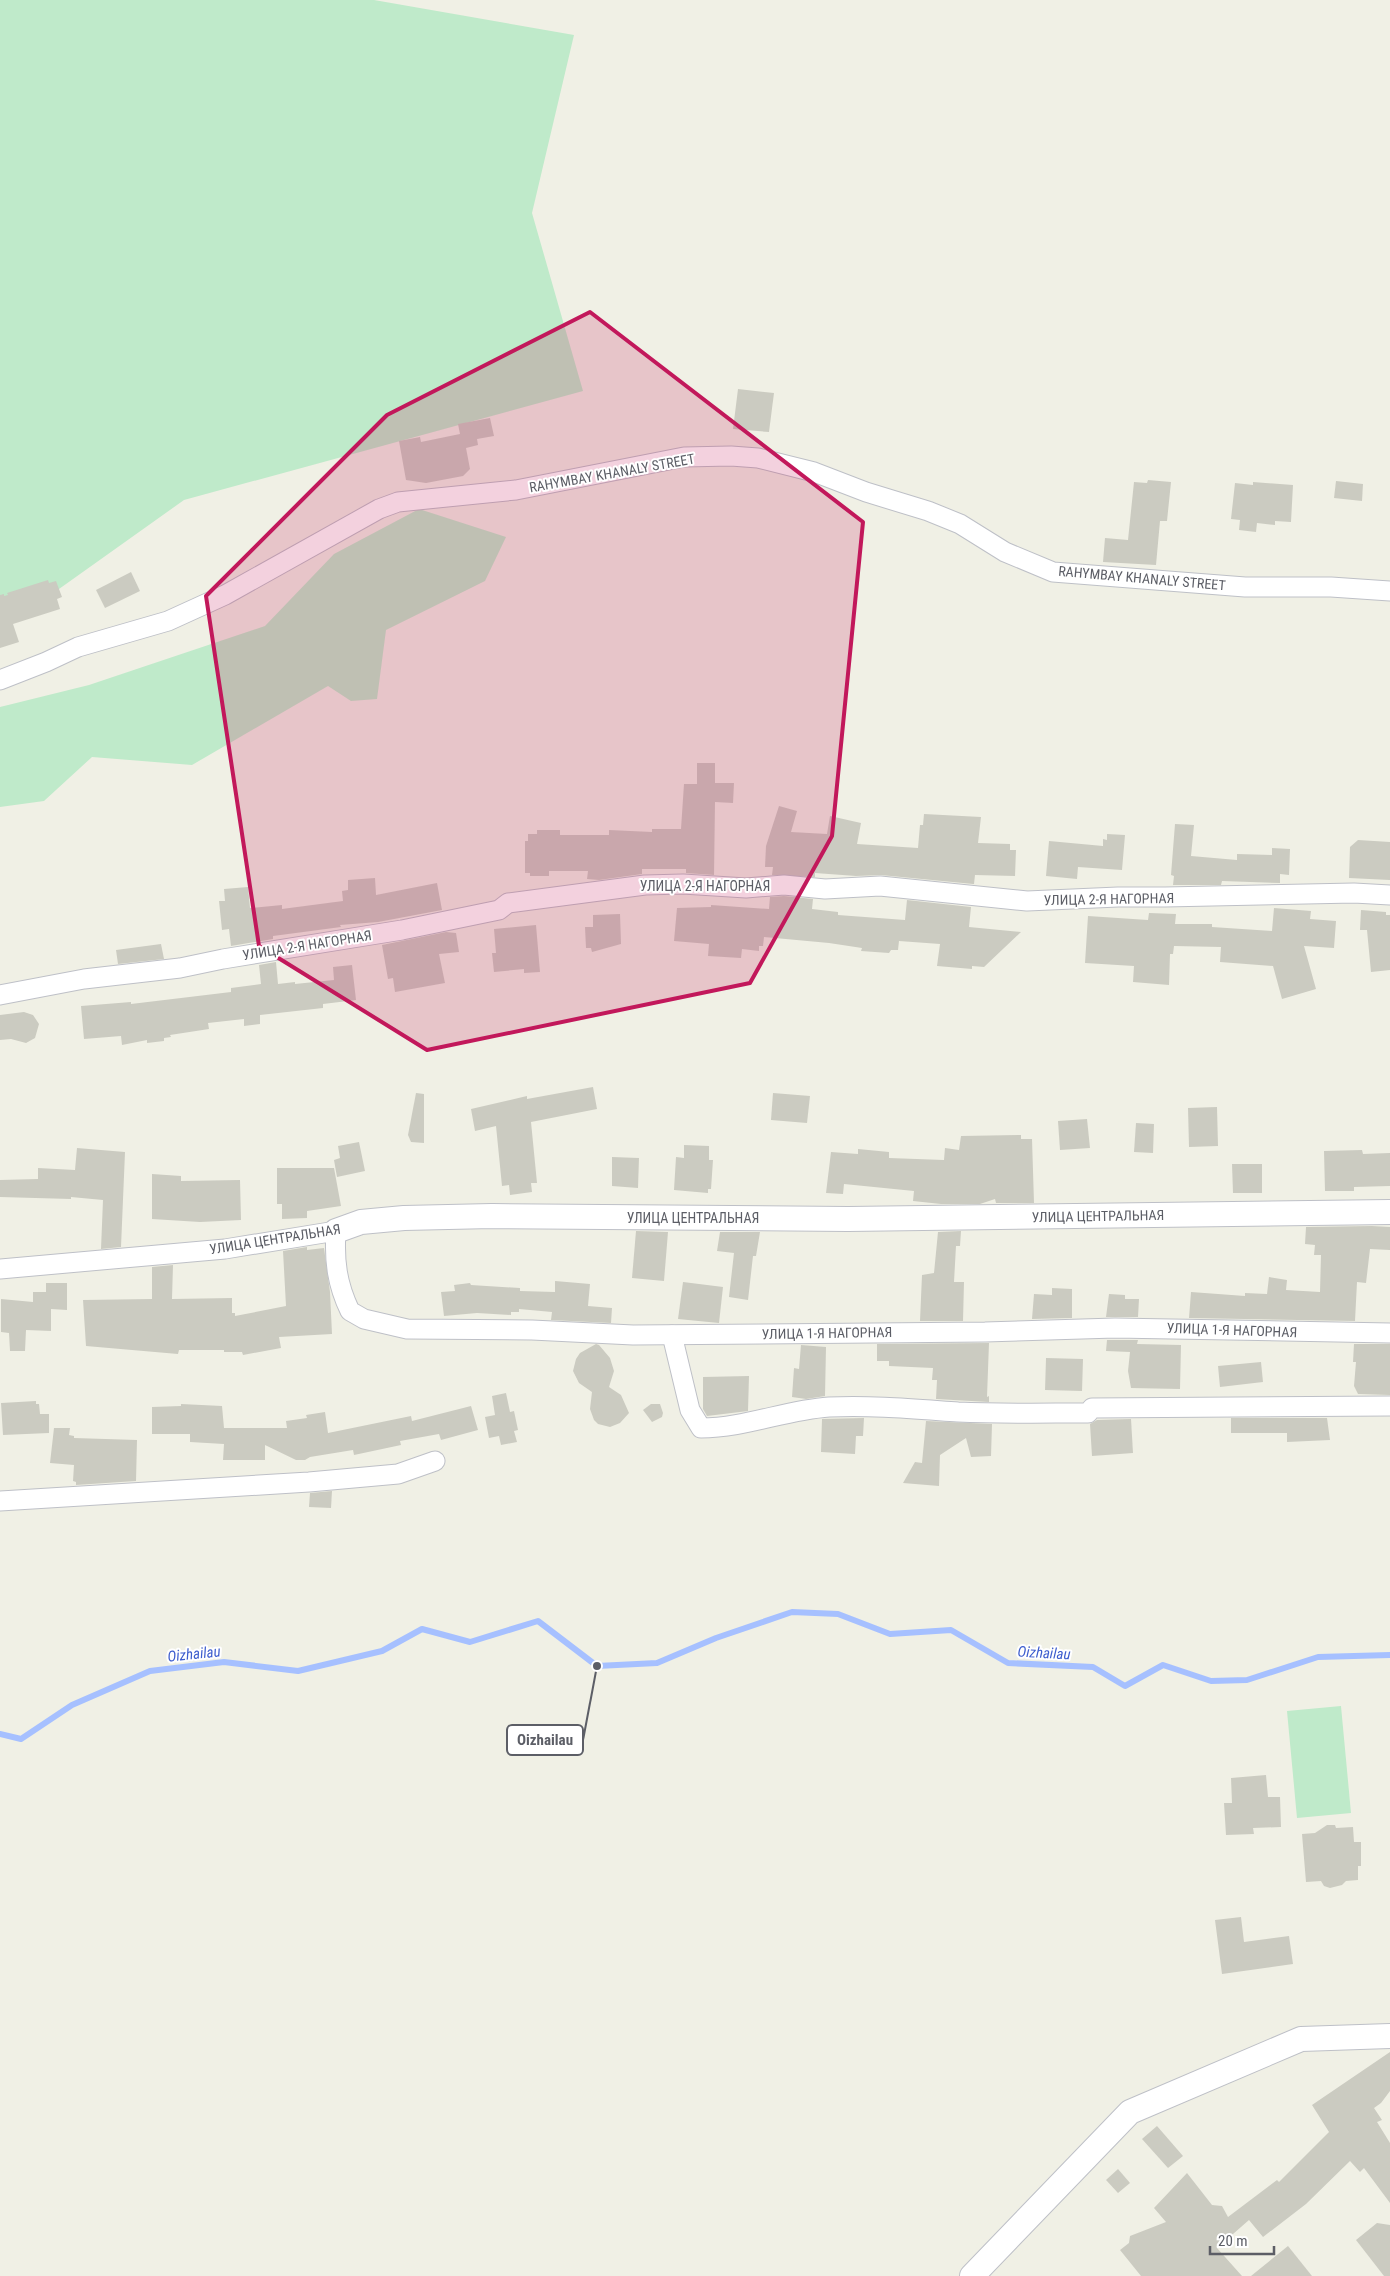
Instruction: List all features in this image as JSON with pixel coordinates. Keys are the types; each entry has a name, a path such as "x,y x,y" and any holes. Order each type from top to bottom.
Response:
{"street":[{"name":"RAHYMBAY KHANALY STREET","path":"0,680 78,647 168,621 225,596 379,509 398,502 516,490 684,457 731,456 758,458 814,472 866,492 928,511 960,524 1005,552 1053,572 1245,587 1331,587 1390,591"},
{"name":"УЛИЦА 2-Я НАГОРНАЯ","path":"0,995 84,979 180,968 223,959 402,930 499,910 508,903 645,885 683,884 746,888 784,885 825,889 880,886 946,891 1027,901 1118,897 1165,898 1354,893 1390,895"},
{"name":"УЛИЦА ЦЕНТРАЛЬНАЯ","path":"0,1269 226,1249 336,1231 361,1222 395,1219 492,1216 848,1219 1390,1212"},
{"name":"УЛИЦА 1-Я НАГОРНАЯ","path":"336,1231 335,1266 343,1297 350,1311 364,1319 406,1329 672,1335 1116,1328 1390,1333"},
{"path":"672,1335 690,1410 701,1428 740,1425 777,1416 826,1408 845,1407 1088,1413 1092,1408 1390,1406"},
{"path":"0,1501 309,1482 398,1474 435,1461"},
{"path":"972,2276 1130,2112 1301,2039 1390,2036"}],"highlighted area":[{"path":"590,312 863,522 832,836 750,983 427,1050 259,946 206,596 387,415"}],"green space":[{"path":"0,0 374,0 574,35 532,213 583,391 184,500 0,631"},
{"path":"419,509 506,537 485,581 386,630 377,699 351,701 328,686 192,765 92,757 44,801 0,807 0,707 89,685 265,626 334,554"},
{"path":"1341,1706 1351,1813 1297,1818 1287,1711"}],"building":[{"path":"738,389 774,393 769,432 733,429"},
{"path":"490,418 494,436 477,439 478,445 466,448 470,469 463,476 426,483 406,480 399,441 420,437 421,442 460,434 458,424"},
{"path":"1148,480 1171,482 1167,521 1160,521 1156,565 1103,562 1105,538 1128,540 1134,482 1147,483"},
{"path":"1336,481 1363,484 1362,501 1334,498"},
{"path":"1253,482 1293,485 1291,522 1275,521 1275,525 1257,523 1256,532 1239,530 1240,520 1231,519 1235,483 1253,485"},
{"path":"131,572 140,591 105,608 96,590"},
{"path":"48,580 49,583 56,581 62,597 57,599 60,609 13,624 19,642 0,648 0,595 8,595 7,593"},
{"path":"697,763 715,763 715,783 734,783 733,803 715,802 714,875 686,873 686,869 642,869 642,874 599,880 587,879 588,871 549,871 549,876 530,876 530,873 525,873 525,841 528,841 528,834 537,834 537,830 560,830 560,835 609,835 609,830 652,832 652,829 681,829 684,784 697,784"},
{"path":"779,806 797,811 791,832 827,834 830,816 861,823 857,844 918,848 920,825 923,825 924,814 981,817 978,843 1010,844 1010,850 1016,850 1015,876 975,875 973,884 881,875 856,876 815,873 815,877 772,875 773,867 765,867 766,846"},
{"path":"1175,824 1194,825 1191,856 1237,860 1237,854 1272,855 1272,848 1290,849 1289,875 1280,874 1280,883 1222,881 1221,885 1173,885 1174,876 1171,875"},
{"path":"1107,834 1125,835 1122,870 1078,867 1077,879 1046,876 1049,841 1103,846 1103,839 1107,840"},
{"path":"1358,840 1390,842 1390,880 1349,878 1350,847"},
{"path":"375,878 376,895 437,883 442,910 378,922 340,925 341,927 273,936 273,939 231,946 229,929 222,930 219,901 225,901 224,889 248,887 250,908 282,905 282,909 343,901 342,891 348,890 348,880"},
{"path":"784,896 813,899 812,909 838,912 838,915 905,920 907,900 971,907 969,927 1021,932 984,967 972,966 972,969 937,966 940,944 899,941 898,950 891,950 889,953 861,951 862,948 829,943 764,937 763,946 759,946 759,951 742,949 741,958 708,956 709,944 674,941 677,908 711,907 711,905 769,909 770,897"},
{"path":"1274,908 1311,911 1310,919 1336,921 1334,948 1304,946 1316,989 1282,999 1273,966 1220,962 1221,947 1174,946 1173,954 1170,954 1169,985 1133,982 1134,966 1085,963 1088,916 1148,920 1149,913 1176,914 1175,924 1212,924 1212,927 1272,931"},
{"path":"1361,910 1386,912 1386,915 1390,915 1390,970 1371,972 1367,930 1360,930"},
{"path":"620,914 621,944 592,952 591,948 586,948 585,927 593,927 593,915"},
{"path":"536,925 540,972 524,973 524,969 494,972 492,953 496,953 494,929"},
{"path":"446,932 456,933 459,952 439,954 445,983 395,992 393,978 388,979 382,945"},
{"path":"161,944 164,959 118,964 116,950"},
{"path":"276,962 278,984 334,980 333,967 352,965 356,1000 323,1004 323,1008 260,1015 260,1024 244,1026 244,1019 208,1023 209,1029 170,1035 171,1037 164,1038 164,1041 147,1043 147,1040 122,1045 121,1036 84,1039 81,1006 131,1002 131,1004 231,992 231,988 261,984 259,965"},
{"path":"24,1012 33,1015 39,1024 35,1038 26,1043 11,1039 0,1040 0,1015"},
{"path":"593,1087 597,1109 531,1122 537,1183 531,1183 532,1192 510,1195 509,1185 502,1186 496,1126 475,1131 471,1109 527,1096 527,1099"},
{"path":"416,1093 424,1094 424,1143 411,1142 408,1135"},
{"path":"773,1093 810,1096 807,1123 771,1120"},
{"path":"1217,1107 1218,1146 1189,1147 1188,1108"},
{"path":"1087,1119 1090,1148 1060,1150 1058,1121"},
{"path":"1136,1123 1154,1124 1153,1153 1134,1152"},
{"path":"1021,1135 1021,1139 1032,1139 1034,1203 996,1203 995,1199 980,1204 941,1204 913,1201 914,1191 844,1184 843,1194 826,1193 831,1152 858,1154 858,1149 889,1152 889,1158 944,1160 945,1148 959,1150 961,1136"},
{"path":"359,1142 365,1171 337,1177 334,1160 340,1158 338,1146"},
{"path":"684,1145 709,1146 709,1160 713,1160 711,1189 708,1189 708,1193 674,1190 676,1157 684,1158"},
{"path":"77,1148 125,1152 121,1247 101,1249 103,1200 71,1197 71,1199 0,1197 0,1180 38,1179 38,1168 75,1170"},
{"path":"1362,1150 1363,1154 1390,1153 1390,1186 1354,1187 1354,1191 1325,1191 1324,1151"},
{"path":"612,1157 639,1158 638,1188 612,1186"},
{"path":"1232,1164 1262,1164 1262,1193 1233,1193"},
{"path":"277,1168 334,1168 341,1206 307,1211 307,1218 282,1219 282,1204 277,1204"},
{"path":"152,1174 181,1176 181,1181 240,1180 241,1220 200,1222 152,1219"},
{"path":"1306,1227 1390,1227 1390,1250 1370,1249 1366,1283 1357,1282 1355,1321 1189,1318 1191,1292 1245,1296 1245,1293 1267,1294 1269,1277 1287,1280 1286,1290 1320,1292 1321,1255 1314,1255 1315,1245 1305,1244"},
{"path":"636,1231 668,1232 664,1281 632,1278"},
{"path":"961,1231 960,1246 956,1246 954,1282 964,1282 963,1321 920,1321 922,1275 934,1273 938,1232"},
{"path":"720,1232 760,1232 756,1256 753,1256 748,1300 729,1297 734,1253 717,1251"},
{"path":"307,1247 307,1250 324,1248 330,1292 332,1334 279,1337 281,1348 243,1355 242,1352 224,1352 224,1350 179,1350 178,1354 86,1346 83,1300 152,1299 152,1267 173,1265 172,1299 232,1298 232,1313 235,1313 235,1316 286,1306 283,1251"},
{"path":"555,1281 590,1284 588,1306 612,1308 611,1323 551,1320 552,1312 519,1309 519,1312 511,1312 511,1315 477,1313 444,1316 441,1292 455,1291 454,1285 470,1283 471,1285 520,1288 520,1291 555,1292"},
{"path":"683,1282 723,1287 719,1323 678,1319"},
{"path":"46,1283 67,1283 67,1310 51,1309 51,1331 26,1330 25,1351 10,1351 9,1333 1,1332 1,1299 33,1302 33,1292 46,1292"},
{"path":"1052,1288 1072,1289 1072,1318 1032,1319 1034,1294 1052,1295"},
{"path":"1109,1294 1125,1295 1125,1299 1139,1299 1138,1317 1106,1317"},
{"path":"1107,1340 1138,1340 1137,1344 1181,1345 1180,1389 1131,1388 1128,1371 1130,1352 1106,1351"},
{"path":"989,1343 987,1397 989,1396 989,1402 936,1399 937,1380 932,1380 933,1368 889,1366 889,1361 877,1361 877,1344"},
{"path":"596,1344 610,1358 614,1371 609,1387 621,1395 629,1413 620,1423 610,1427 598,1424 594,1420 590,1409 592,1392 579,1383 573,1371 576,1359 580,1353"},
{"path":"1354,1344 1390,1344 1390,1395 1358,1394 1354,1386 1356,1362 1353,1362"},
{"path":"801,1345 826,1347 825,1396 806,1399 792,1397 794,1368 799,1369"},
{"path":"1046,1358 1083,1359 1082,1391 1045,1390"},
{"path":"1261,1362 1263,1382 1220,1387 1218,1366"},
{"path":"749,1376 748,1411 707,1416 703,1409 703,1377"},
{"path":"506,1393 510,1412 514,1411 518,1430 514,1431 517,1442 501,1445 499,1436 489,1438 485,1417 495,1415 492,1396"},
{"path":"36,1401 36,1404 39,1404 40,1414 49,1414 49,1433 3,1435 1,1403"},
{"path":"181,1404 222,1406 224,1428 287,1428 286,1421 307,1418 306,1415 325,1412 328,1433 411,1416 412,1421 471,1406 478,1430 441,1440 439,1434 400,1441 401,1445 354,1455 353,1450 310,1457 305,1460 296,1460 265,1445 265,1460 223,1460 224,1444 190,1442 190,1434 152,1434 152,1407 181,1406"},
{"path":"651,1404 660,1404 663,1413 662,1417 652,1422 643,1410"},
{"path":"864,1418 863,1436 856,1436 855,1454 821,1452 822,1419"},
{"path":"1231,1418 1327,1418 1330,1440 1287,1442 1287,1433 1231,1433"},
{"path":"1131,1419 1133,1453 1092,1456 1090,1424 1097,1420"},
{"path":"926,1421 992,1424 991,1456 971,1457 966,1438 940,1455 939,1486 903,1483 915,1462 922,1463"},
{"path":"54,1428 70,1428 69,1435 74,1436 74,1438 137,1440 136,1481 76,1485 76,1482 73,1481 74,1465 50,1463"},
{"path":"332,1491 331,1508 309,1507 310,1493"},
{"path":"1266,1775 1268,1797 1280,1797 1281,1827 1253,1828 1254,1834 1226,1835 1224,1803 1232,1803 1231,1778"},
{"path":"1327,1825 1335,1825 1336,1828 1353,1827 1354,1842 1361,1842 1361,1866 1358,1866 1358,1880 1346,1881 1342,1885 1330,1888 1324,1886 1321,1881 1306,1882 1302,1834 1315,1833"},
{"path":"1241,1917 1244,1942 1289,1936 1293,1964 1222,1974 1215,1920"},
{"path":"1390,2052 1390,2091 1381,2103 1374,2108 1382,2120 1377,2122 1390,2143 1390,2203 1364,2168 1360,2172 1350,2161 1306,2204 1263,2237 1249,2220 1217,2248 1242,2276 1141,2276 1120,2250 1129,2243 1130,2236 1166,2222 1154,2208 1187,2173 1212,2205 1222,2206 1228,2217 1277,2180 1279,2182 1329,2132 1312,2105"},
{"path":"1157,2126 1183,2156 1168,2168 1142,2139"},
{"path":"1118,2169 1130,2183 1118,2193 1106,2180"},
{"path":"1377,2223 1390,2225 1390,2276 1384,2276 1356,2240"},
{"path":"1288,2246 1312,2276 1251,2276"}],"waterway":[{"name":"Oizhailau","path":"0,1734 21,1739 72,1705 150,1671 224,1662 298,1671 382,1651 422,1629 470,1642 538,1621 597,1666 657,1663 716,1638 792,1612 838,1614 890,1634 951,1630 1008,1663 1093,1667 1125,1686 1163,1665 1211,1681 1247,1680 1318,1657 1390,1655"}],"place":[{"name":"Oizhailau","path":"597,1666"}]}
